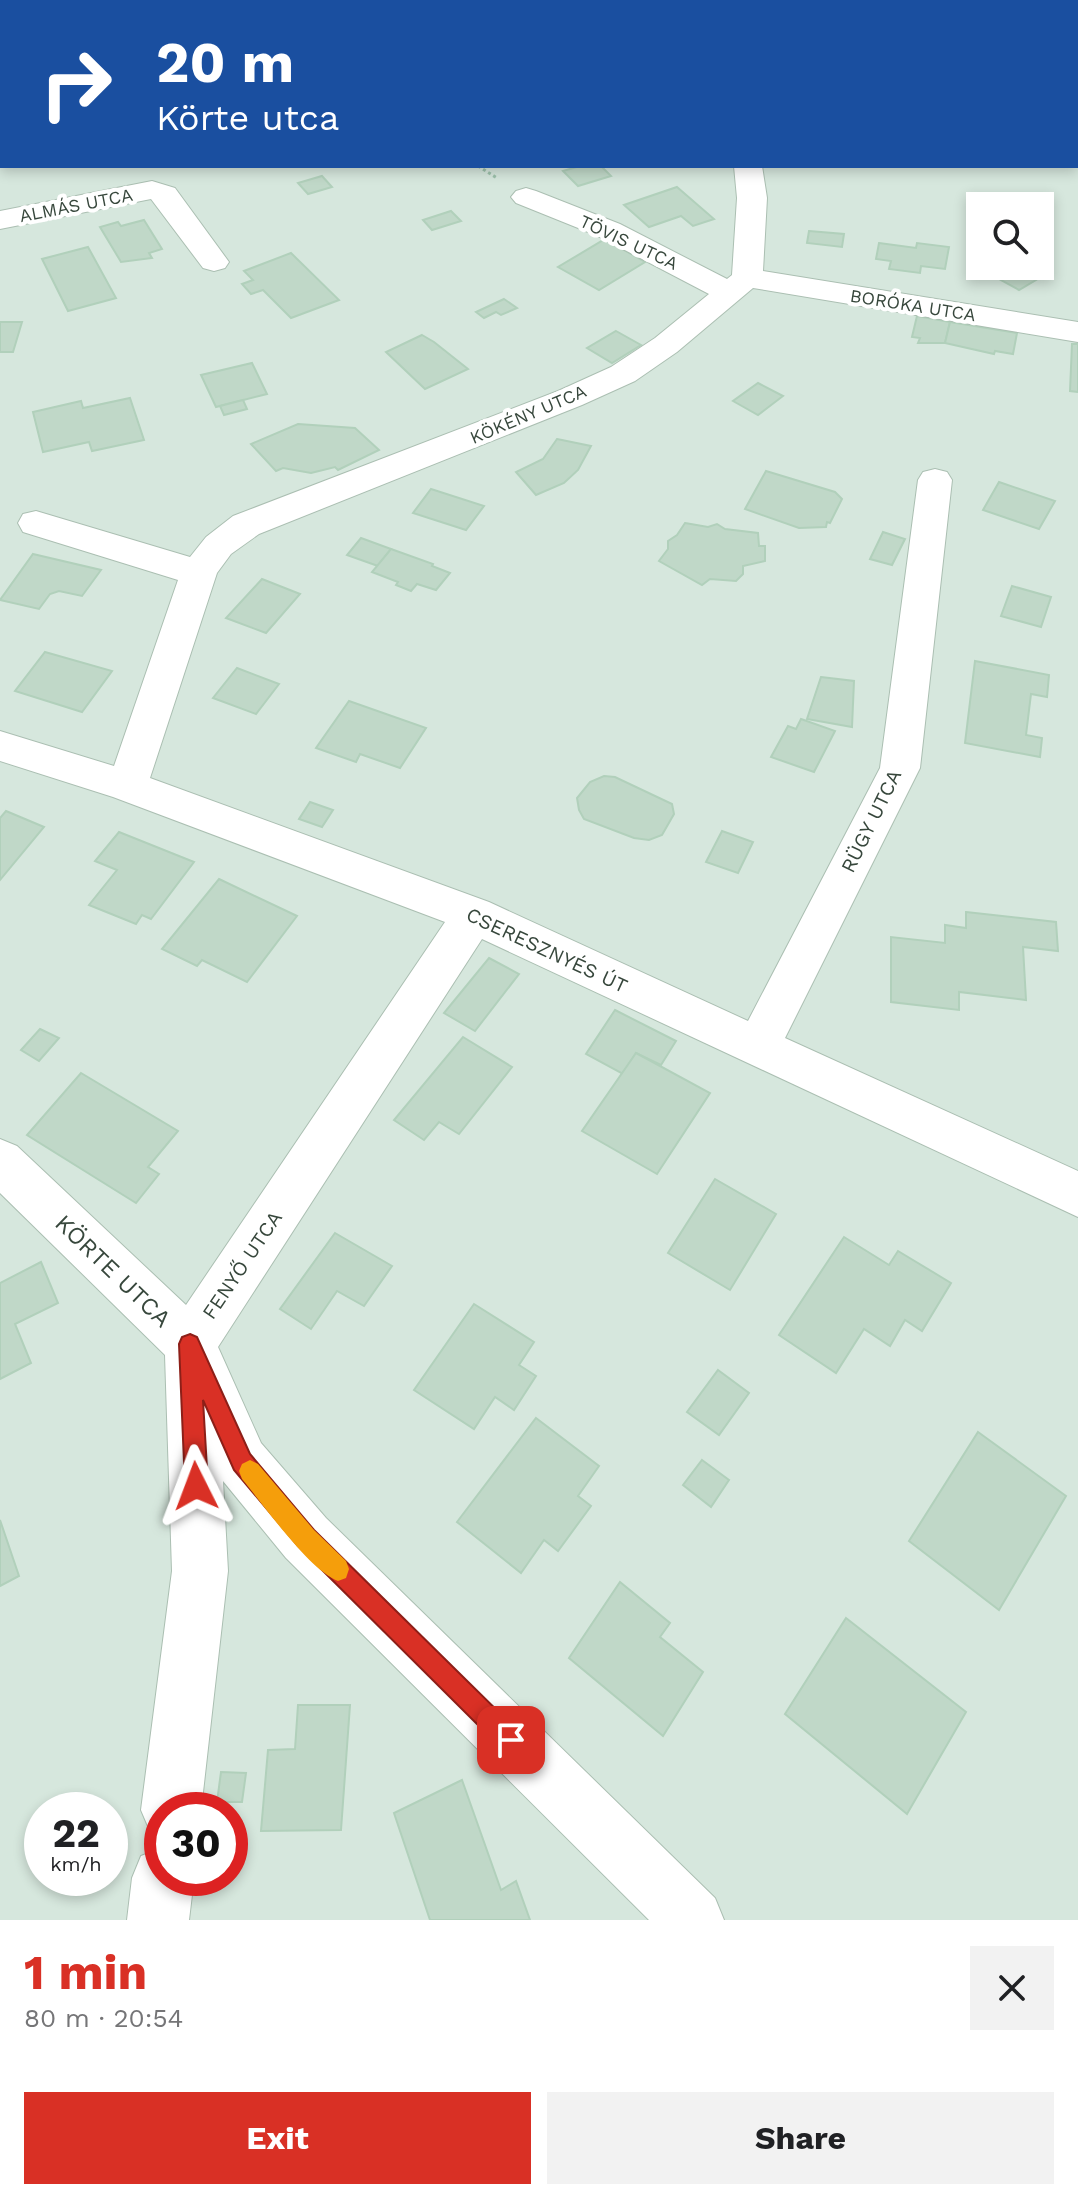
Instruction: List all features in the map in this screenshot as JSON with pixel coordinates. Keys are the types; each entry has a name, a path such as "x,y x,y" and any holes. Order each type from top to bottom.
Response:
{"street":[{"path":"739,285 752,198 748,168"},
{"name":"ALMÁS UTCA","path":"0,220 152,190 165,194 214,262"},
{"name":"TÖVIS UTCA","path":"526,197 739,285"},
{"name":"BORÓKA UTCA","path":"739,285 1078,332"},
{"name":"KÖKÉNY UTCA","path":"127,786 199,573 209,552 222,539 246,525 463,441 623,374 666,345 739,285"},
{"name":"RÜGY UTCA","path":"757,1048 900,768 935,480"},
{"path":"36,523 199,573"},
{"name":"CSERESZNYÉS ÚT","path":"0,746 127,786 474,915 1078,1195"},
{"name":"FENYŐ UTCA","path":"190,1344 474,915"},
{"name":"KÖRTE UTCA","path":"0,1161 190,1344 242,1462 306,1538 693,1920"},
{"path":"173,1792 200,1571 190,1344"},
{"path":"158,1920 161,1896"}],"shaded area":[{"path":"0,168 1078,168 1078,1920 0,1920"}],"building":[{"path":"603,168 611,176 578,186 563,171"},
{"path":"322,176 332,187 308,194 298,183"},
{"path":"677,187 714,219 693,226 681,216 649,227 624,205"},
{"path":"451,211 461,221 432,230 423,220"},
{"path":"144,220 162,249 149,253 152,258 121,262 100,227"},
{"path":"809,231 844,234 842,247 807,243"},
{"path":"605,239 645,262 599,290 558,267"},
{"path":"879,243 916,248 917,243 949,247 945,269 921,266 920,273 889,269 891,261 876,259"},
{"path":"88,247 116,298 68,311 42,259"},
{"path":"291,253 339,300 291,318 263,290 251,294 242,284 253,280 244,271"},
{"path":"1001,280 1036,280 1019,290"},
{"path":"504,299 517,308 484,318 476,312"},
{"path":"917,316 950,322 945,343 918,343 920,338 912,337"},
{"path":"0,322 22,322 13,352 0,352"},
{"path":"950,322 1017,333 1013,354 995,351 994,354 945,343"},
{"path":"616,331 641,345 612,363 587,348"},
{"path":"422,335 468,369 425,389 386,352"},
{"path":"1072,344 1078,344 1078,392 1070,391"},
{"path":"252,363 267,394 216,407 201,375"},
{"path":"758,383 783,396 758,415 733,401"},
{"path":"130,398 144,440 92,451 89,442 43,452 33,412 81,401 83,408"},
{"path":"243,400 247,409 224,415 220,406"},
{"path":"298,424 355,428 379,450 338,470 335,467 311,473 283,468 276,471 251,444"},
{"path":"557,439 591,446 578,470 564,483 536,495 516,472 543,459"},
{"path":"766,471 835,492 842,499 830,523 827,522 826,527 799,528 745,509"},
{"path":"999,482 1055,501 1039,529 983,510"},
{"path":"431,489 484,506 466,530 413,513"},
{"path":"685,523 708,527 717,524 725,529 758,533 759,546 765,546 765,561 743,566 743,574 736,581 710,579 702,585 659,561 668,549 668,541 677,535"},
{"path":"883,532 905,539 892,565 870,559"},
{"path":"361,538 391,549 378,566 347,555"},
{"path":"391,549 450,573 436,590 417,584 411,591 396,585 398,582 372,572"},
{"path":"33,554 101,570 82,596 59,591 50,594 39,609 0,600"},
{"path":"262,579 300,594 266,633 226,618"},
{"path":"1012,586 1051,597 1041,627 1001,616"},
{"path":"45,652 112,671 82,712 15,691"},
{"path":"975,661 1049,675 1047,697 1031,694 1026,735 1042,738 1040,757 965,743"},
{"path":"237,668 279,684 256,714 213,698"},
{"path":"821,677 854,681 852,727 807,719"},
{"path":"349,701 426,728 400,768 360,754 356,762 316,748"},
{"path":"801,719 835,731 814,772 771,757 788,726 796,729"},
{"path":"604,776 615,777 672,804 674,814 662,835 649,840 634,838 584,819 577,798 590,782"},
{"path":"310,802 333,810 322,827 299,819"},
{"path":"6,811 44,827 0,880 0,818"},
{"path":"722,831 753,842 738,873 706,862"},
{"path":"119,832 194,862 151,919 142,915 136,924 89,905 117,870 95,861"},
{"path":"219,879 297,916 247,982 202,960 197,966 162,949"},
{"path":"966,912 1056,922 1058,951 1023,947 1026,1000 959,992 959,1010 891,1002 891,937 945,943 945,925 966,928"},
{"path":"489,958 519,974 475,1031 444,1013"},
{"path":"615,1010 676,1041 661,1065 636,1053 623,1074 586,1054"},
{"path":"40,1029 59,1038 39,1061 21,1050"},
{"path":"463,1037 512,1067 459,1134 439,1122 424,1140 394,1120"},
{"path":"636,1053 710,1093 657,1174 582,1131"},
{"path":"81,1073 178,1131 148,1167 159,1174 136,1203 27,1135"},
{"path":"715,1179 776,1214 730,1290 668,1253"},
{"path":"335,1233 392,1266 364,1306 337,1291 311,1329 280,1309"},
{"path":"844,1237 889,1265 898,1251 951,1283 922,1331 905,1320 890,1346 864,1329 836,1373 779,1335"},
{"path":"41,1262 58,1303 15,1324 31,1363 0,1379 0,1283"},
{"path":"474,1304 534,1342 519,1365 536,1376 514,1410 495,1397 474,1429 414,1390"},
{"path":"718,1370 749,1393 719,1435 687,1412"},
{"path":"536,1418 599,1466 578,1496 591,1506 558,1551 544,1540 521,1573 457,1522"},
{"path":"978,1432 1066,1496 999,1610 909,1541"},
{"path":"702,1460 729,1480 711,1507 683,1485"},
{"path":"0,1520 19,1576 0,1586"},
{"path":"620,1582 670,1623 660,1637 703,1672 663,1736 569,1658"},
{"path":"846,1618 966,1712 907,1814 785,1714"},
{"path":"298,1705 350,1705 341,1830 261,1831 268,1750 295,1749"},
{"path":"221,1772 246,1773 243,1792 218,1792"},
{"path":"462,1780 501,1890 516,1881 530,1920 430,1920 394,1813"}],"slow traffic":[{"path":"250,1471 306,1538 338,1569"}],"route":[{"path":"196,1486 190,1344 242,1462 306,1538 511,1740"}]}
